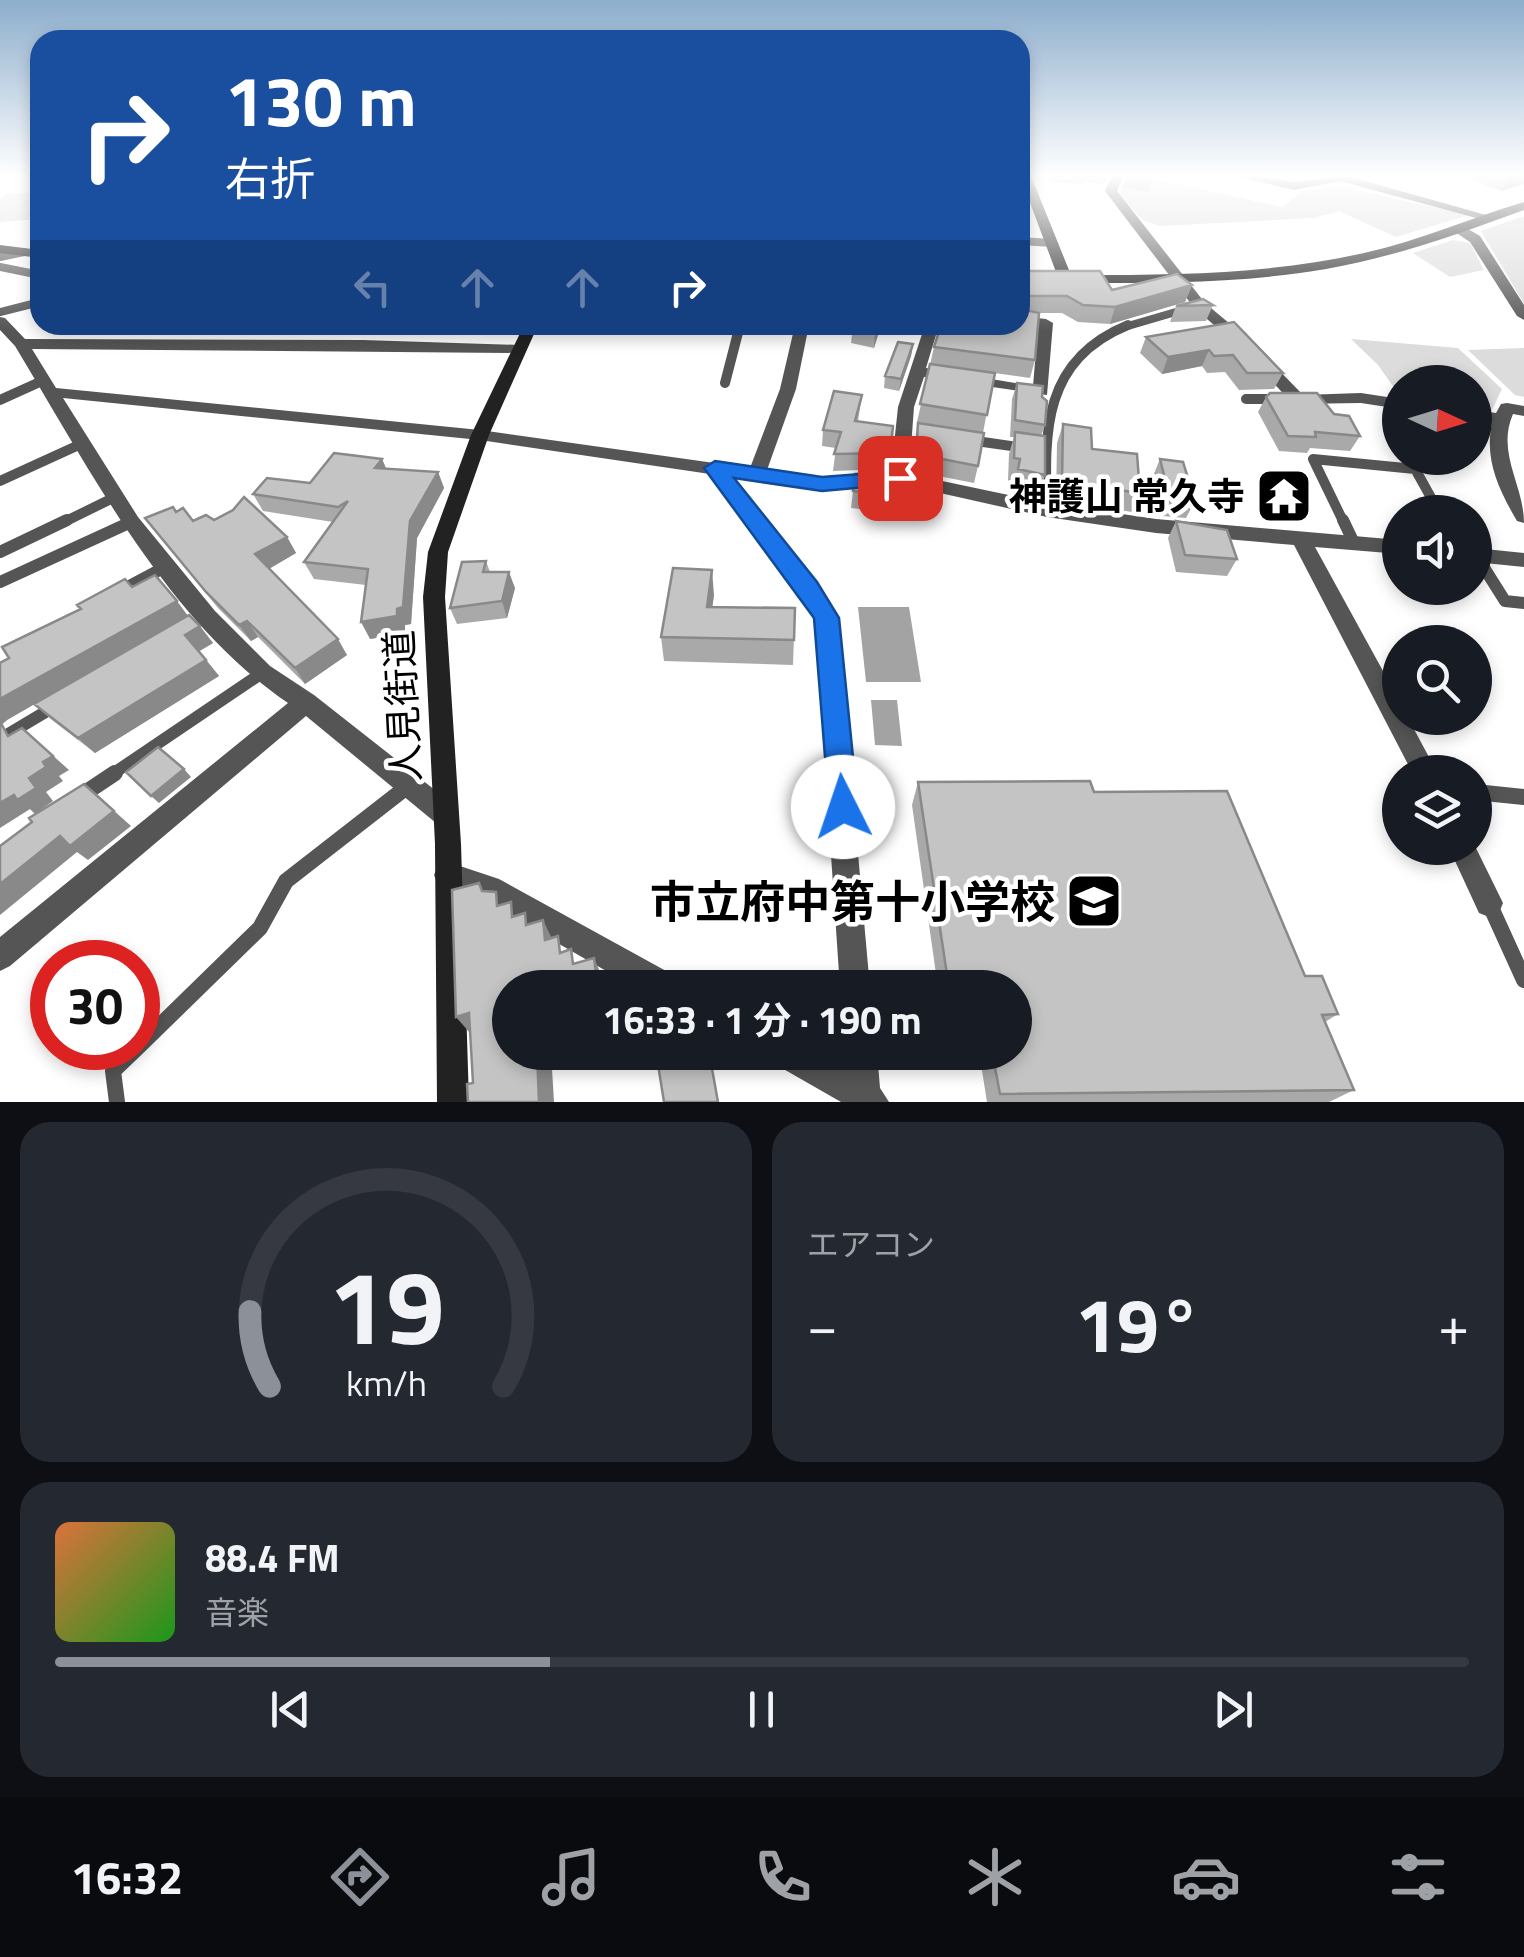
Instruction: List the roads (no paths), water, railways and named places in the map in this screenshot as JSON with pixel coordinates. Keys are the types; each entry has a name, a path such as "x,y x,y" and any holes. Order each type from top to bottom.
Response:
{"main road":[{"path":"1046,227 1059,280 1182,279 1326,265 1464,227"},
{"path":"0,253 30,253"},
{"name":"人見街道","path":"453,1102 448,875 434,597 447,518 480,435 527,335"}],"street":[{"path":"1138,227 1200,306 1225,323 1298,400 1382,401"},
{"path":"1459,229 1474,239 1524,316"},
{"path":"1030,242 1052,243"},
{"path":"0,321 21,344 130,522 167,566 199,621 445,814"},
{"path":"918,371 1041,392 1046,323 1030,321"},
{"path":"757,472 788,389 800,335"},
{"path":"900,478 913,431 918,371 929,335"},
{"path":"21,344 271,344 520,350"},
{"path":"45,387 480,435 822,484 900,478 1047,510 1156,526 1382,545"},
{"path":"1524,411 1507,408 1501,418 1498,454 1506,488 1524,516"},
{"path":"1492,417 1501,418"},
{"path":"715,468 809,588 826,618 854,970"},
{"path":"1301,540 1417,755"},
{"path":"1492,557 1524,560"},
{"path":"0,956 306,702"},
{"path":"1470,865 1488,902"},
{"path":"448,875 489,890 633,970"},
{"path":"816,1070 869,1100"},
{"path":"864,1070 869,1100"}],"lane":[{"path":"0,267 30,274"},
{"path":"0,312 30,304"},
{"path":"1047,510 1044,452 1052,404 1070,360 1079,349 1130,324 1200,306"},
{"path":"725,384 737,335"},
{"path":"0,400 45,387"},
{"path":"1246,400 1298,400"},
{"path":"956,438 1044,452"},
{"path":"0,481 81,444"},
{"path":"1354,543 1313,460 1382,462"},
{"path":"0,552 114,497"},
{"path":"0,582 130,522"},
{"path":"100,601 167,566"},
{"path":"1492,580 1506,601 1524,604"},
{"path":"70,804 262,673"},
{"path":"0,739 64,701"},
{"path":"160,1025 260,928 286,881 408,786"},
{"path":"1492,794 1524,797"},
{"path":"1488,902 1524,980"},
{"path":"115,1070 116,1102"}],"place":[{"name":"神護山 常久寺","path":"1284,496"},
{"name":"市立府中第十小学校","path":"1094,901"}]}
